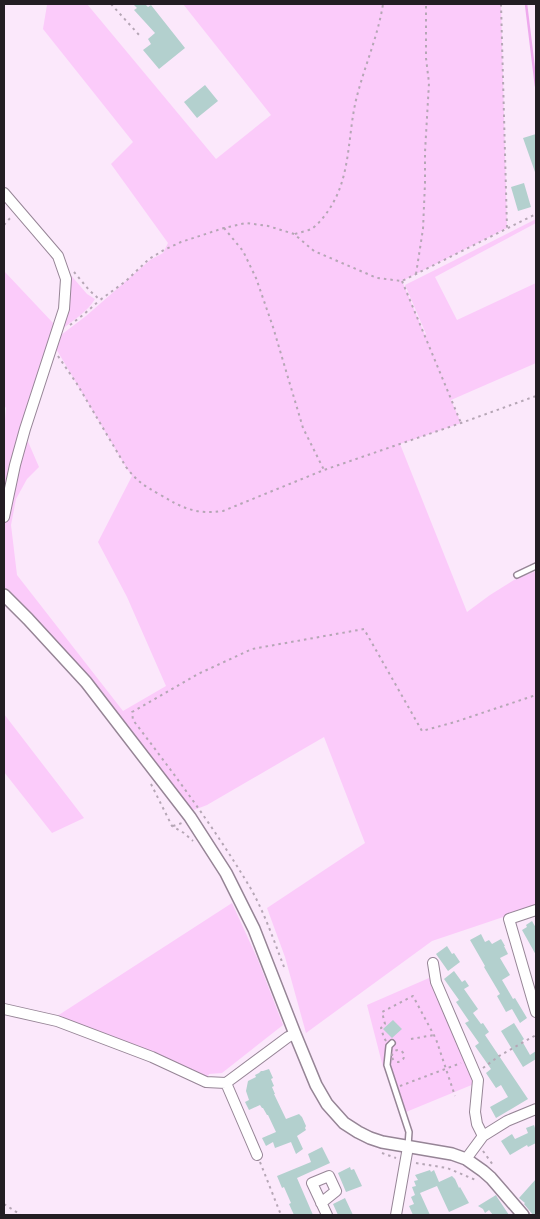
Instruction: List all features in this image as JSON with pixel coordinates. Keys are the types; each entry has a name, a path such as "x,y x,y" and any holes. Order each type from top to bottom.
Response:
{"street":[{"path":"4,193 58,256 66,279 64,310 25,429 4,517"},
{"path":"4,595 86,682 190,817 226,873 254,929 295,1034 327,1104 339,1117 358,1132 370,1138 382,1142 452,1154 466,1159 491,1178 523,1215"},
{"path":"536,910 509,919 536,1012"},
{"path":"433,963 436,982 478,1080 475,1112 483,1136"},
{"path":"4,1010 57,1021 152,1057 206,1082 226,1083 288,1037 295,1034"},
{"path":"226,1083 257,1155"},
{"path":"466,1159 483,1136 507,1121 536,1109"},
{"path":"396,1215 408,1147"},
{"path":"321,1204 326,1215"}],"lane":[{"path":"516,575 536,566"},
{"path":"391,1045 388,1066 409,1132 408,1147"}],"path":[{"path":"110,4 140,36"},
{"path":"294,234 312,228 322,219 338,192 348,158 356,98 374,42 383,4"},
{"path":"416,274 423,229 426,183 429,83 426,58 426,4"},
{"path":"501,4 507,228"},
{"path":"4,225 18,210"},
{"path":"68,326 126,281 149,259 181,242 224,228 246,223 268,226 294,234 314,251 377,278 402,281 536,214"},
{"path":"224,228 243,251 256,278 273,327 303,428 324,470"},
{"path":"72,270 100,300"},
{"path":"402,281 461,423"},
{"path":"51,350 68,371 126,468 141,484 177,505 210,513 223,511 324,470 536,396"},
{"path":"284,967 252,890 189,794 133,720 132,712 198,674 252,649 364,629 422,731 536,695"},
{"path":"148,778 172,826 184,833 197,846"},
{"path":"391,1045 384,1038 381,1028 385,1024 382,1012 413,996 434,1036 454,1096"},
{"path":"486,1066 499,1056 536,1035"},
{"path":"411,1040 434,1036"},
{"path":"397,1049 403,1052 404,1056 403,1060 399,1062 395,1062 391,1057 393,1051 397,1049"},
{"path":"394,1088 460,1063"},
{"path":"378,1152 405,1161 447,1168 484,1183"},
{"path":"257,1155 281,1215"},
{"path":"4,1204 21,1215"}],"shaded area":[{"path":"46,4 87,4 216,159 271,115 183,4 501,4 507,228 402,281 425,335 405,285 536,219 536,223 435,277 457,320 536,283 536,363 451,400 461,423 400,444 467,612 514,580 536,571 536,906 432,941 306,1033 285,957 267,908 365,843 324,737 207,805 194,810 183,802 120,717 55,639 4,587 4,528 26,437 39,467 27,479 16,499 11,525 17,575 123,711 166,686 127,597 98,542 132,476 55,347 61,335 86,316 150,260 163,253 168,243 111,164 133,142 43,29"},
{"path":"4,271 54,324 22,424 4,492 6,408 4,405"},
{"path":"69,273 87,294 95,299 84,312 62,329 70,297"},
{"path":"4,714 84,818 52,833 4,772"},
{"path":"232,903 258,960 283,1025 222,1073 209,1074 206,1082 51,1020"},
{"path":"429,978 474,1084 406,1112 390,1065 383,1067 367,1005"}],"building":[{"path":"133,4 145,4 148,7 151,5 185,48 159,69 143,50 151,44 148,39 155,33 134,10 137,8"},
{"path":"205,85 218,101 197,118 184,102"},
{"path":"536,134 536,172 535,172 523,138"},
{"path":"524,183 531,207 518,211 511,187"},
{"path":"532,921 536,928 536,955 522,930"},
{"path":"481,934 485,942 489,940 492,944 501,939 505,946 508,954 500,958 510,975 502,980 527,1018 520,1023 512,1009 506,1012 497,996 500,994 470,940"},
{"path":"447,946 460,962 448,971 436,954"},
{"path":"454,971 462,982 465,980 469,986 464,989 478,1009 473,1013 489,1032 485,1035 528,1099 496,1118 490,1107 508,1097 501,1085 496,1088 486,1073 491,1069 475,1046 479,1043 465,1023 469,1021 456,1002 459,1000 444,979"},
{"path":"393,1020 402,1029 392,1038 383,1029"},
{"path":"514,1023 524,1039 522,1041 530,1055 536,1051 536,1059 523,1067 501,1031"},
{"path":"269,1069 273,1078 271,1079 274,1086 272,1087 274,1094 286,1119 299,1114 306,1126 306,1130 297,1136 303,1149 296,1154 291,1142 275,1148 273,1142 266,1146 262,1138 276,1132 268,1115 260,1105 249,1110 245,1102 249,1100 246,1091 248,1081 256,1077 255,1075 261,1071"},
{"path":"534,1125 536,1143 528,1147 527,1145 510,1155 501,1141 512,1134 515,1139 528,1133 526,1128"},
{"path":"322,1147 330,1163 297,1178 313,1215 294,1215 289,1204 291,1203 277,1176 311,1162 308,1154"},
{"path":"350,1167 351,1170 354,1169 362,1186 346,1192 338,1173"},
{"path":"430,1170 431,1172 434,1170 439,1182 452,1176 469,1203 449,1212 437,1186 420,1193 430,1215 413,1215 409,1206 414,1204 411,1197 415,1195 412,1187 416,1186 414,1181 418,1180 415,1175"},
{"path":"536,1179 536,1215 533,1215 519,1198"},
{"path":"496,1195 509,1215 493,1215 489,1210 485,1213 478,1206"},
{"path":"345,1198 353,1215 338,1215 333,1204"}],"waterway":[{"path":"526,4 536,86"}]}
